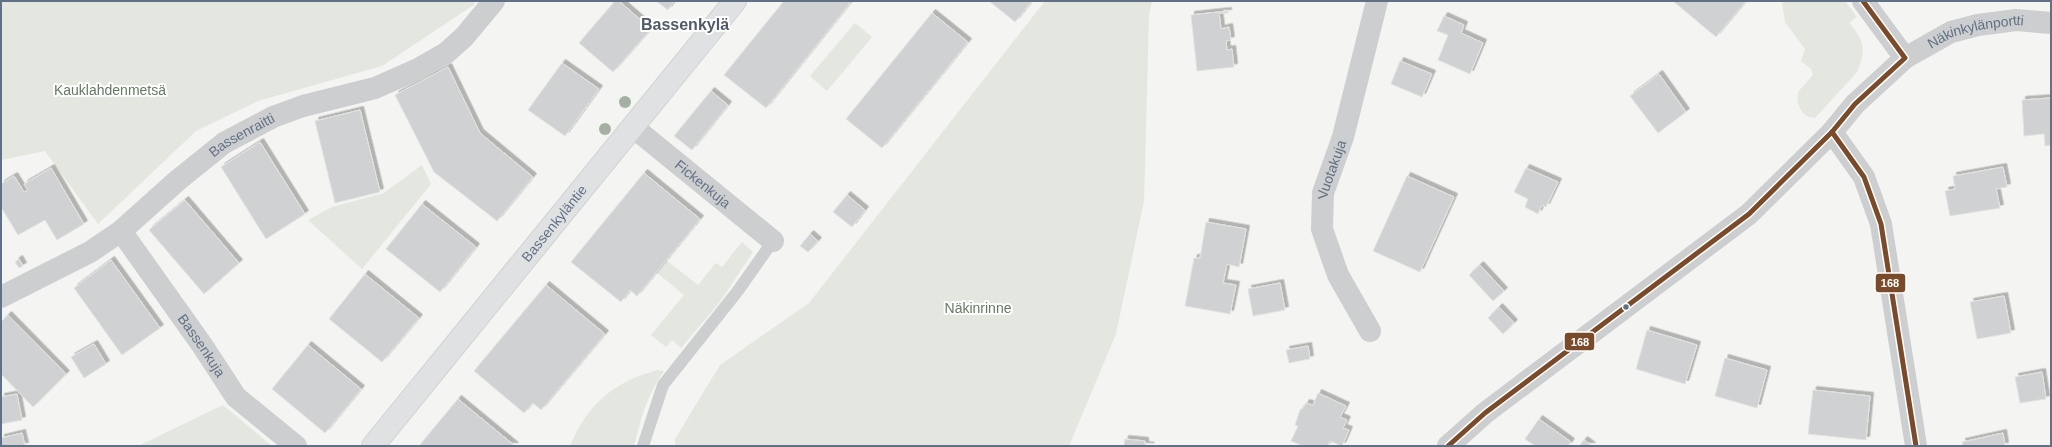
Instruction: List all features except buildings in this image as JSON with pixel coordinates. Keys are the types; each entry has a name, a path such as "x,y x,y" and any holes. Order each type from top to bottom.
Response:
{"street":[{"name":"Bassenraitti","path":"1,297 90,252 121,231 178,180 224,143 273,117 296,109 375,88 418,69 446,53 464,37 494,1"},
{"name":"Bassenkyläntie","path":"373,446 735,1"},
{"name":"Vuotakuja","path":"1370,331 1338,275 1322,229 1322,193 1343,137 1377,1"},
{"path":"1863,1 1905,58"},
{"name":"Näkinkylänportti","path":"1448,446 1486,413 1749,214 1832,132 1855,104 1905,58 1951,32 1978,25 2016,20 2051,23"},
{"name":"Fickenkuja","path":"633,127 773,241"},
{"path":"1832,132 1864,177 1881,224 1916,446"},
{"name":"Bassenkuja","path":"121,231 202,345 236,397 296,446"}],"lane":[{"path":"643,446 664,385 737,292 773,241"}],"green space":[{"name":"Kauklahdenmetsä","path":"1,1 473,1 475,4 382,66 258,101 196,131 98,224 45,151 1,160"},
{"name":"Näkinrinne","path":"1045,1 1152,1 1149,16 1144,201 1116,334 1069,446 675,446 675,439 720,365 809,303"},
{"path":"1782,1 1845,1 1857,17 1849,23 1861,40 1863,51 1857,72 1815,118 1806,115 1800,109 1798,92 1813,75 1811,69 1801,61 1805,49 1785,22"},
{"path":"855,23 872,37 827,91 810,76"},
{"path":"422,165 431,184 362,269 308,220 332,207 384,193"},
{"path":"742,242 753,252 719,303 681,348 672,340 666,347 651,335 684,295 656,272 666,260 698,285 716,263 722,267"},
{"path":"658,370 664,371 649,398 642,416 634,446 570,446 585,418 604,397 615,388 628,381"},
{"path":"223,405 272,446 138,446"}],"transit line":[{"name":"168","path":"1448,446 1485,413 1749,214 1832,132 1855,104 1905,58 1863,1"},
{"name":"168","path":"1832,132 1864,177 1881,224 1916,446"}],"district":[{"name":"Bassenkylä","path":"685,24"}]}
